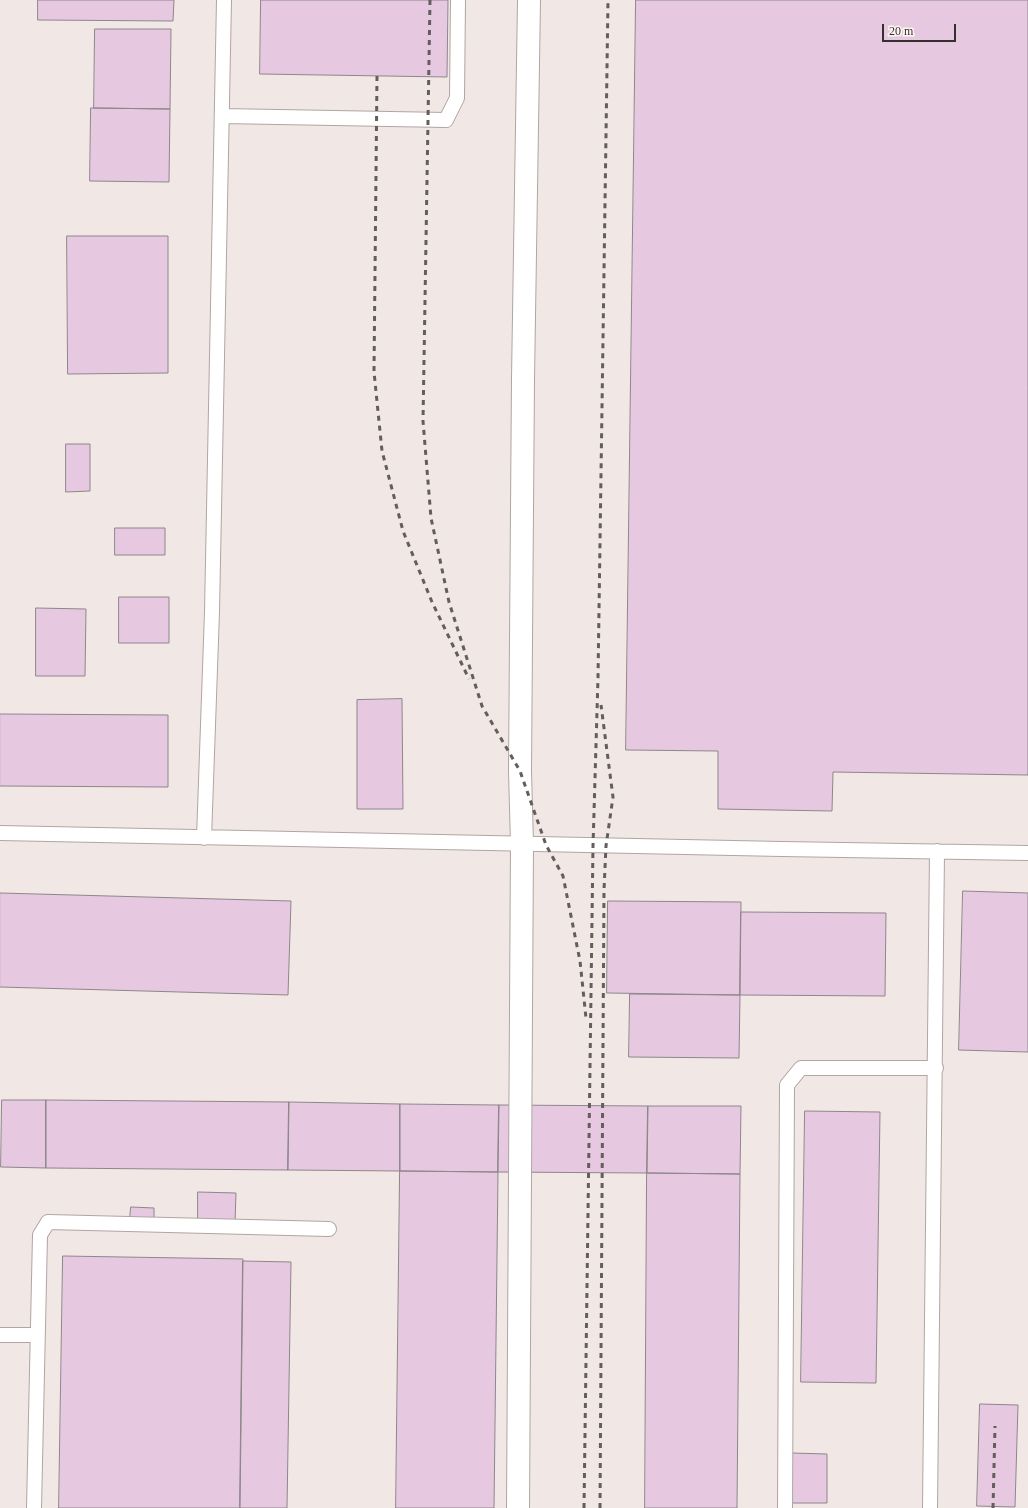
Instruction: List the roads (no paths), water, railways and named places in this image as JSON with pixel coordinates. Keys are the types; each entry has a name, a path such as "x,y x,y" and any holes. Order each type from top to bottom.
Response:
{"street":[{"path":"518,1508 522,844 520,763 522,394 529,0"}],"lane":[{"path":"204,838 212,612 224,0"},
{"path":"222,116 446,120 457,98 458,0"},
{"path":"0,833 522,844 1028,852"},
{"path":"930,1508 936,1068 937,851"},
{"path":"785,1508 787,1085 801,1068 936,1068"},
{"path":"34,1508 40,1235 48,1222 329,1229"},
{"path":"0,1335 37,1335"}],"railway":[{"path":"430,0 423,421 431,518 449,602 482,706 520,771 546,845 563,876 580,961 586,1018"},
{"path":"584,1508 593,846 598,678 608,0"},
{"path":"377,76 374,372 382,451 403,531 432,602 469,679"},
{"path":"600,1508 604,890 606,846 613,797 601,705"},
{"path":"993,1508 995,1426"}]}
